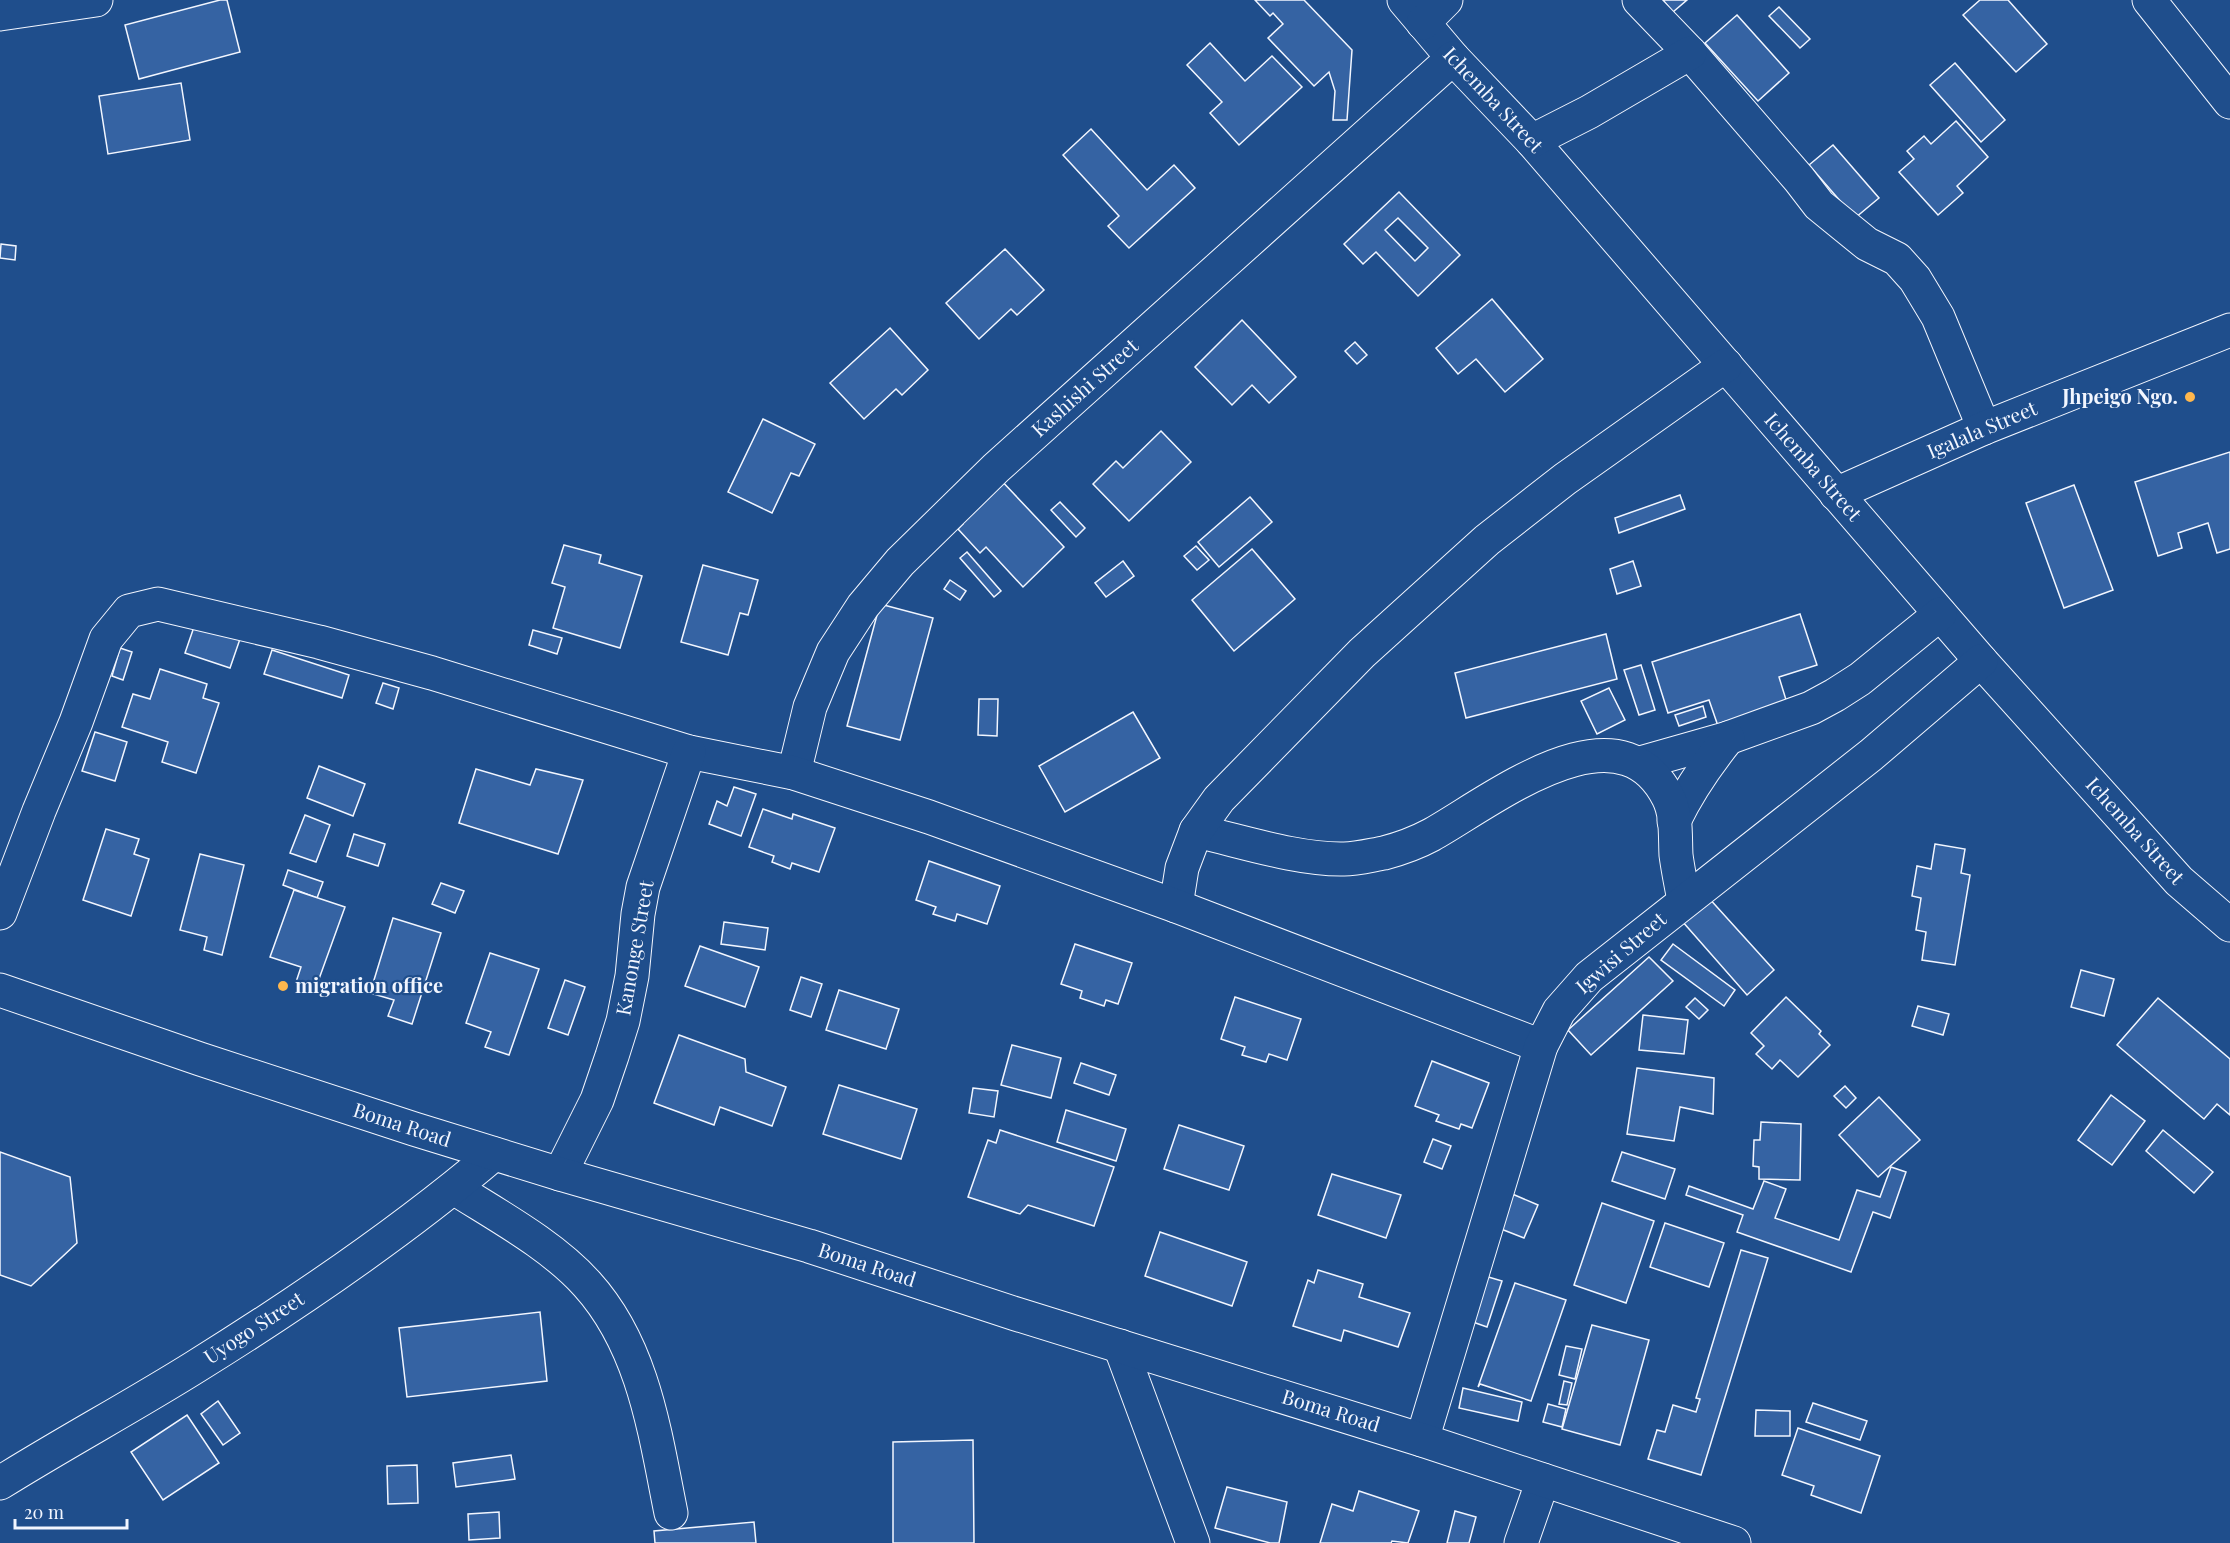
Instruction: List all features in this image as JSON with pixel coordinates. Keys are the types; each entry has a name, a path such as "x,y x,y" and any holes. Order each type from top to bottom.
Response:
{"street":[{"path":"0,14 96,0"},
{"path":"1639,0 1690,53 1819,205 1867,244 1897,259 1915,279 1938,317 1984,428"},
{"path":"2149,0 2230,102"},
{"name":"Ichemba Street","path":"1433,5 1453,58 1532,141 1981,661 2179,881 2230,925"},
{"path":"1532,141 1589,112 1690,53"},
{"name":"Kashishi Street","path":"794,773 810,707 833,652 863,606 900,562 996,468 1453,58"},
{"name":"Igalala Street","path":"1836,494 1984,428 2230,330"},
{"path":"1176,906 1182,868 1196,831 1219,799 1362,653 1479,548 1566,479 1726,365"},
{"path":"0,913 76,722 106,639 129,611 158,604 320,642 432,673 689,752 794,773 951,825 1176,906 1540,1046"},
{"path":"1640,763 1728,738 1811,708 1860,678 1940,614"},
{"name":"Igwisi Street","path":"1422,1440 1540,1046 1559,1011 1588,977 1871,754 1981,661"},
{"path":"1674,821 1706,764 1728,738"},
{"name":"Kanonge Street","path":"560,1174 597,1100 623,1021 632,976 638,914 644,887 689,752"},
{"path":"1196,831 1299,854 1344,859 1386,852 1428,836 1518,782 1554,765 1589,756 1621,756 1640,763 1657,780 1669,798 1684,900"},
{"name":"Boma Road","path":"0,990 211,1062 494,1154 809,1246 1422,1440 1734,1543"},
{"name":"Uyogo Street","path":"0,1483 194,1368 248,1333 333,1276 454,1188 494,1154"},
{"path":"454,1188 536,1240 586,1283 610,1313 631,1351 653,1427 671,1513"},
{"path":"1120,1346 1193,1543"},
{"path":"1521,1543 1543,1480"}],"building":[{"path":"227,0 240,52 139,79 125,25"},
{"path":"1255,0 1304,0 1352,50 1347,120 1333,120 1335,91 1329,72 1314,86 1268,38 1283,24 1273,13 1270,16"},
{"path":"1663,0 1687,0 1673,12"},
{"path":"1980,0 2008,0 2047,44 2016,72 1963,15"},
{"path":"1779,7 1810,39 1800,48 1769,16"},
{"path":"1737,15 1789,73 1758,101 1705,43"},
{"path":"1210,43 1245,81 1272,56 1302,87 1239,145 1210,113 1222,102 1187,65"},
{"path":"1955,63 2005,120 1981,142 1930,85"},
{"path":"181,83 190,140 108,154 99,96"},
{"path":"1956,121 1988,157 1957,186 1963,193 1938,215 1899,172 1914,159 1907,151 1924,136 1931,144"},
{"path":"1091,129 1147,190 1174,165 1195,188 1129,248 1108,226 1119,216 1063,155"},
{"path":"1833,145 1879,198 1855,218 1809,165"},
{"path":"1399,192 1460,255 1418,296 1376,252 1363,264 1344,244","holes":["1398,218 1428,248 1415,261 1385,230"]},
{"path":"1,244 16,246 15,260 0,258"},
{"path":"1005,249 1044,290 1017,315 1011,309 979,339 946,303"},
{"path":"1492,299 1543,359 1505,392 1476,359 1458,374 1436,348"},
{"path":"1242,320 1296,377 1269,403 1252,385 1232,405 1195,367"},
{"path":"890,328 928,370 902,395 896,389 864,419 830,383"},
{"path":"1355,342 1367,355 1357,364 1345,351"},
{"path":"763,419 815,444 799,476 791,473 772,513 728,492"},
{"path":"1161,431 1191,462 1129,521 1093,484 1116,461 1123,468"},
{"path":"2230,452 2230,549 2217,553 2208,523 2178,533 2182,548 2158,556 2135,482"},
{"path":"998,477 1064,547 1023,587 986,547 980,553 958,529 963,524 956,516"},
{"path":"2074,485 2113,590 2064,608 2026,503"},
{"path":"1680,495 1685,509 1619,533 1615,518"},
{"path":"1250,497 1272,522 1219,567 1198,542"},
{"path":"1060,502 1085,528 1076,537 1051,510"},
{"path":"564,545 601,555 599,563 642,576 620,648 553,628 565,587 552,583"},
{"path":"1196,546 1209,560 1197,570 1184,556"},
{"path":"1252,549 1295,599 1234,651 1192,600"},
{"path":"967,552 1001,591 994,597 960,558"},
{"path":"1123,561 1134,576 1106,597 1095,583"},
{"path":"1633,561 1641,586 1617,594 1610,569"},
{"path":"703,565 758,580 748,615 740,613 728,655 681,642"},
{"path":"950,580 966,591 960,600 944,589"},
{"path":"880,604 933,618 900,740 847,726"},
{"path":"1800,614 1817,665 1779,677 1787,703 1718,726 1709,700 1668,713 1652,662"},
{"path":"195,624 240,639 230,668 185,653"},
{"path":"533,630 562,638 557,654 529,645"},
{"path":"1606,634 1617,679 1466,718 1455,673"},
{"path":"120,648 132,652 123,680 112,676"},
{"path":"272,650 349,675 342,698 264,674"},
{"path":"1641,665 1655,710 1639,715 1624,670"},
{"path":"160,669 207,684 203,698 219,703 196,773 162,762 168,742 122,727 133,694 150,699"},
{"path":"383,683 399,688 393,709 376,703"},
{"path":"1609,688 1625,720 1597,734 1581,701"},
{"path":"979,699 998,699 997,736 978,735"},
{"path":"1703,706 1706,717 1679,726 1675,715"},
{"path":"1133,712 1160,758 1065,812 1039,766"},
{"path":"95,732 127,742 115,781 82,771"},
{"path":"319,766 365,784 353,816 307,798"},
{"path":"476,769 530,785 536,769 583,780 558,854 459,823"},
{"path":"734,787 756,794 741,836 709,824 717,801 727,806"},
{"path":"763,809 792,819 793,814 835,828 819,872 792,863 790,869 772,862 774,856 749,847"},
{"path":"305,815 330,825 316,862 290,853"},
{"path":"106,829 139,839 134,854 149,859 131,916 83,900"},
{"path":"354,834 385,844 378,866 347,856"},
{"path":"1935,844 1965,849 1961,873 1970,875 1955,965 1922,960 1926,932 1916,930 1921,898 1912,896 1917,866 1931,869"},
{"path":"200,854 244,865 222,955 204,950 207,937 180,930"},
{"path":"929,861 1000,886 987,924 957,914 955,921 933,914 936,907 916,900"},
{"path":"288,870 323,882 317,898 283,885"},
{"path":"441,883 464,891 455,913 432,904"},
{"path":"294,890 345,907 315,990 296,982 301,967 270,957"},
{"path":"1707,896 1774,970 1747,995 1682,921"},
{"path":"393,918 441,933 412,1024 388,1016 394,1000 370,993"},
{"path":"724,922 768,928 765,950 721,944"},
{"path":"1075,944 1132,963 1118,1004 1106,1000 1104,1006 1080,998 1082,991 1061,984"},
{"path":"1673,944 1735,990 1724,1006 1661,960"},
{"path":"700,946 759,967 745,1007 685,986"},
{"path":"490,953 539,969 509,1055 485,1047 491,1032 466,1023"},
{"path":"1649,957 1673,981 1591,1055 1568,1030"},
{"path":"2081,970 2114,979 2104,1016 2071,1007"},
{"path":"801,977 822,984 811,1017 790,1010"},
{"path":"565,980 585,987 568,1035 548,1028"},
{"path":"839,990 899,1009 886,1049 826,1030"},
{"path":"1235,997 1301,1019 1287,1060 1269,1054 1266,1062 1242,1055 1245,1047 1221,1039"},
{"path":"1786,997 1821,1031 1819,1034 1830,1045 1798,1077 1780,1060 1772,1069 1756,1054 1764,1046 1751,1033"},
{"path":"1695,998 1708,1010 1699,1019 1686,1007"},
{"path":"2158,998 2230,1059 2230,1115 2217,1104 2204,1119 2117,1045"},
{"path":"1918,1006 1949,1014 1943,1035 1912,1026"},
{"path":"1643,1015 1688,1020 1684,1054 1639,1050"},
{"path":"679,1035 745,1059 746,1072 786,1087 772,1126 720,1107 714,1125 654,1103"},
{"path":"1012,1045 1061,1058 1051,1098 1001,1085"},
{"path":"1432,1061 1489,1083 1472,1128 1461,1124 1459,1129 1436,1121 1439,1115 1415,1106"},
{"path":"1081,1063 1116,1075 1109,1095 1074,1083"},
{"path":"1637,1068 1714,1078 1713,1114 1680,1107 1674,1141 1627,1134"},
{"path":"839,1085 917,1109 901,1159 823,1134"},
{"path":"1845,1086 1856,1098 1846,1108 1834,1096"},
{"path":"973,1088 998,1091 994,1117 969,1113"},
{"path":"2111,1095 2145,1121 2112,1165 2078,1140"},
{"path":"1879,1097 1920,1140 1878,1177 1839,1135"},
{"path":"1066,1110 1126,1129 1116,1161 1057,1142"},
{"path":"1761,1122 1801,1124 1800,1180 1759,1179 1759,1167 1753,1166 1754,1140 1760,1140"},
{"path":"1179,1125 1244,1146 1229,1190 1164,1169"},
{"path":"1000,1130 1114,1167 1094,1226 1028,1205 1020,1214 968,1197 988,1140 996,1143"},
{"path":"2163,1130 2213,1172 2194,1193 2146,1151"},
{"path":"1433,1139 1451,1146 1442,1169 1424,1162"},
{"path":"0,1152 70,1177 77,1243 31,1286 0,1275"},
{"path":"1622,1152 1675,1169 1665,1199 1612,1181"},
{"path":"1891,1167 1906,1172 1890,1218 1873,1212 1851,1272 1737,1232 1743,1215 1686,1195 1689,1186 1753,1209 1764,1181 1786,1189 1775,1218 1839,1240 1857,1190 1880,1197"},
{"path":"1332,1174 1401,1195 1386,1238 1318,1215"},
{"path":"1510,1193 1538,1205 1524,1238 1496,1227"},
{"path":"1602,1203 1654,1221 1626,1303 1574,1285"},
{"path":"1665,1223 1724,1243 1709,1287 1650,1267"},
{"path":"1160,1232 1247,1262 1232,1306 1145,1276"},
{"path":"1741,1250 1768,1258 1701,1475 1648,1459 1657,1430 1665,1432 1673,1405 1696,1412 1700,1399 1696,1398"},
{"path":"1318,1270 1363,1284 1359,1297 1410,1313 1398,1347 1344,1330 1341,1341 1293,1326 1308,1280 1314,1283"},
{"path":"1485,1276 1502,1281 1487,1327 1470,1321"},
{"path":"1515,1283 1566,1300 1531,1401 1480,1384 1478,1387"},
{"path":"540,1312 547,1381 407,1397 399,1328"},
{"path":"1592,1325 1649,1340 1620,1445 1562,1429"},
{"path":"1566,1346 1582,1349 1575,1379 1559,1375"},
{"path":"1564,1381 1572,1383 1567,1405 1559,1404"},
{"path":"1463,1388 1522,1402 1518,1421 1459,1408"},
{"path":"218,1401 240,1433 223,1445 201,1414"},
{"path":"1813,1403 1867,1421 1860,1440 1806,1422"},
{"path":"1548,1404 1566,1409 1562,1427 1543,1422"},
{"path":"1756,1410 1790,1411 1790,1436 1755,1436"},
{"path":"187,1415 219,1463 163,1500 131,1452"},
{"path":"1798,1428 1880,1456 1861,1513 1811,1495 1814,1486 1782,1475"},
{"path":"973,1440 974,1543 893,1543 893,1442"},
{"path":"511,1455 515,1479 456,1487 453,1463"},
{"path":"417,1465 418,1503 388,1504 387,1466"},
{"path":"1227,1487 1287,1502 1279,1543 1270,1543 1215,1528"},
{"path":"1359,1491 1419,1511 1408,1543 1392,1541 1391,1543 1320,1543 1332,1504 1353,1511"},
{"path":"1455,1511 1476,1517 1469,1543 1447,1543"},
{"path":"499,1512 500,1538 469,1540 468,1514"},
{"path":"754,1522 756,1543 655,1543 654,1531"}],"place":[{"name":"Jhpeigo Ngo.","path":"2190,397"},
{"name":"migration office","path":"283,986"}]}
